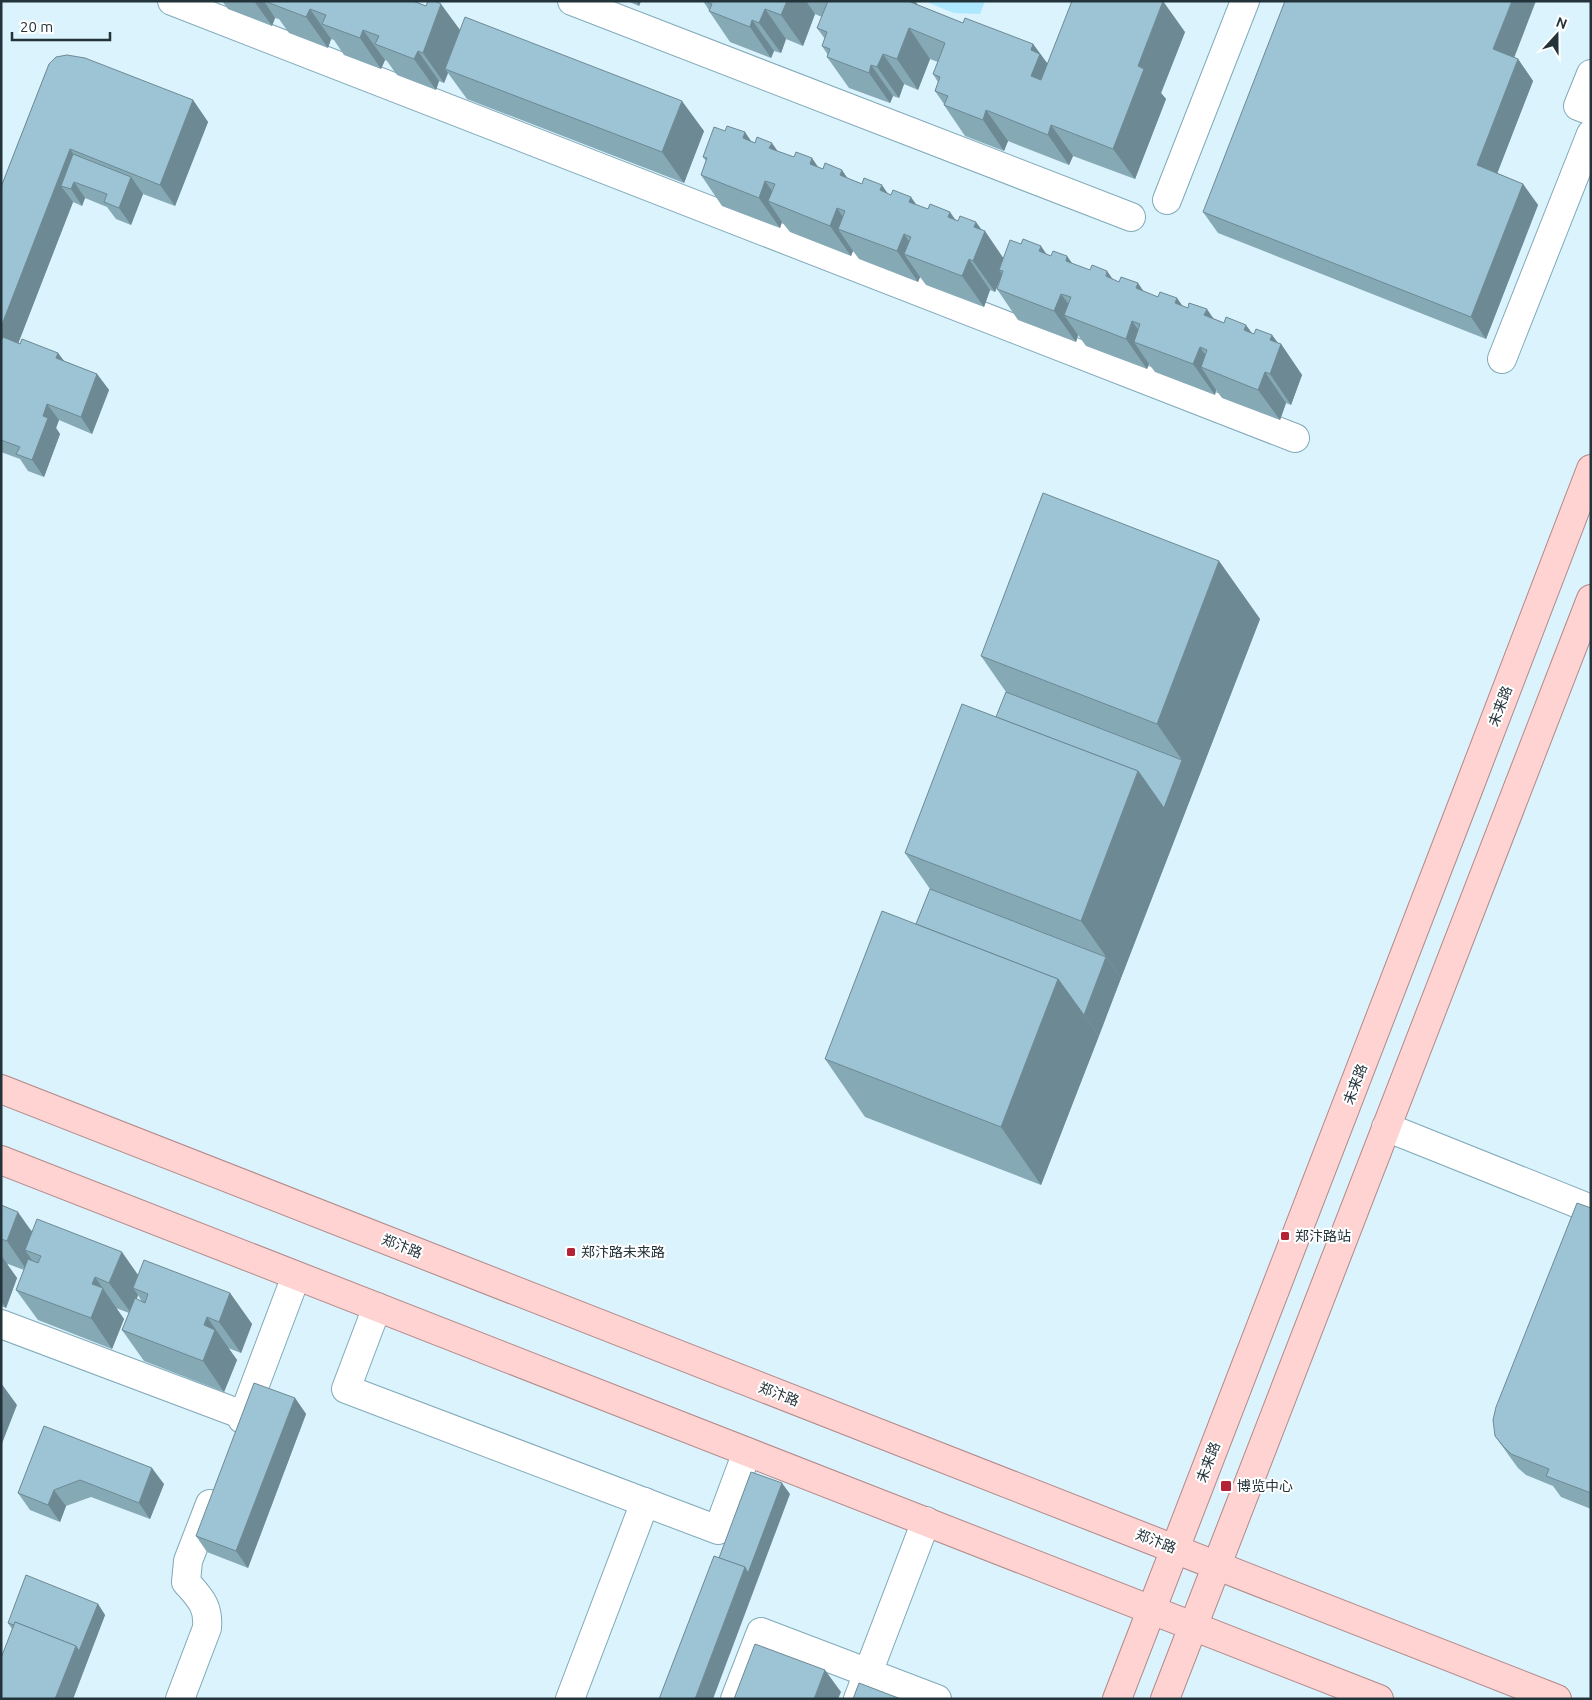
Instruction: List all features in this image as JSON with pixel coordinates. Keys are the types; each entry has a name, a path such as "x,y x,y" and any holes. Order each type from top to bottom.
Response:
{"main road":[{"name":"未来路","path":"1117,1699 1591,469"},
{"path":"1165,1699 1591,599"},
{"name":"郑汴路","path":"1,1089 1558,1699"},
{"path":"1,1160 1379,1699"}],"lane":[{"path":"172,1 1295,438"},
{"path":"572,1 1131,217"},
{"path":"1167,200 1245,1"},
{"path":"1591,74 1578,106 1591,111"},
{"path":"1502,359 1591,134"},
{"path":"1386,1127 1591,1209"},
{"path":"233,1443 296,1276"},
{"path":"377,1307 346,1389 718,1530 747,1452"},
{"path":"1,1324 243,1416"},
{"path":"180,1699 207,1628 208,1616 202,1601 186,1582 188,1561 219,1479"},
{"path":"570,1699 645,1502"},
{"path":"858,1699 926,1521"},
{"path":"735,1699 761,1632 937,1699"}],"shaded area":[{"path":"924,1 985,1 980,14 954,13"}],"building":[{"path":"268,1 413,1 426,6 428,1 435,1 441,4 423,53 418,51 414,59 375,44 379,36 363,30 360,38 322,24 326,15 310,9 306,17"},
{"path":"705,1 787,1 781,15 765,9 759,23 752,20 750,27 709,11 712,4"},
{"path":"828,1 908,1 963,23 965,18 1033,44 1031,50 1040,54 1031,76 1041,80 1072,1 1163,1 1138,66 1144,69 1113,149 1051,125 1048,135 986,110 983,120 944,105 948,96 935,91 940,77 933,74 945,43 909,28 897,59 883,54 877,67 871,65 869,73 827,57 830,49 822,46 827,32 817,28"},
{"path":"1285,1 1512,1 1493,49 1518,59 1477,165 1523,184 1471,317 1203,212"},
{"path":"465,17 682,101 662,152 445,69"},
{"path":"67,55 85,58 193,100 160,185 70,149 1,327 1,187 49,64 56,57"},
{"path":"727,126 745,132 743,138 755,143 757,137 772,143 769,148 794,157 796,152 812,158 810,164 823,169 825,163 842,170 840,175 862,184 864,178 882,185 880,190 891,195 893,190 911,197 909,202 928,209 930,204 950,212 948,217 958,221 960,216 976,222 974,227 985,231 973,261 969,259 962,276 904,254 911,237 904,234 897,251 838,229 845,211 837,208 830,226 768,201 775,184 765,181 759,198 701,175 707,158 703,157 714,127 725,131"},
{"path":"73,154 131,177 119,208 104,202 107,194 74,182 71,189 61,186"},
{"path":"1023,239 1041,246 1039,251 1051,256 1053,251 1067,256 1066,261 1090,270 1092,265 1107,271 1106,276 1119,282 1121,277 1138,283 1136,288 1158,297 1160,292 1177,298 1175,303 1188,308 1189,303 1207,309 1204,315 1224,323 1226,317 1246,325 1244,330 1254,334 1256,329 1272,335 1270,340 1281,344 1270,374 1265,372 1258,390 1201,367 1207,350 1200,347 1193,364 1134,342 1140,324 1132,321 1126,339 1064,315 1071,297 1061,294 1054,311 997,289 1003,271 999,270 1010,240 1021,244"},
{"path":"3,337 20,344 22,339 58,353 56,358 97,374 81,417 47,404 43,416 48,418 32,460 16,454 20,447 1,440 1,341"},
{"path":"1043,493 1219,561 1157,724 981,656"},
{"path":"1006,692 1182,760 1164,808 1138,771 996,717"},
{"path":"962,704 1138,771 1081,921 905,853"},
{"path":"930,889 1106,957 1084,1015 1058,979 916,924"},
{"path":"882,911 1058,979 1001,1127 825,1059"},
{"path":"1577,1203 1591,1208 1591,1493 1546,1476 1549,1469 1511,1454 1495,1436 1493,1420 1496,1407"},
{"path":"1,1205 18,1212 7,1241 1,1239"},
{"path":"37,1219 122,1252 109,1283 95,1277 92,1284 103,1288 91,1318 16,1290 28,1259 38,1263 41,1256 25,1250"},
{"path":"144,1260 230,1293 219,1322 207,1317 204,1325 215,1330 203,1361 122,1330 135,1298 145,1303 148,1294 133,1288"},
{"path":"254,1383 295,1398 236,1551 196,1536"},
{"path":"44,1426 152,1468 139,1503 80,1480 54,1490 48,1505 18,1493"},
{"path":"751,1472 782,1483 748,1573 745,1567 719,1558"},
{"path":"714,1556 745,1567 695,1699 659,1699"},
{"path":"26,1575 98,1604 79,1651 76,1646 15,1622 14,1625 8,1623"},
{"path":"15,1622 76,1646 55,1699 1,1699 1,1658"},
{"path":"755,1644 825,1670 814,1699 734,1699"},
{"path":"859,1683 901,1699 853,1699"}],"place":[{"name":"郑汴路站","path":"1285,1236"},
{"name":"郑汴路未来路","path":"571,1252"},
{"name":"博览中心","path":"1226,1486"}]}
